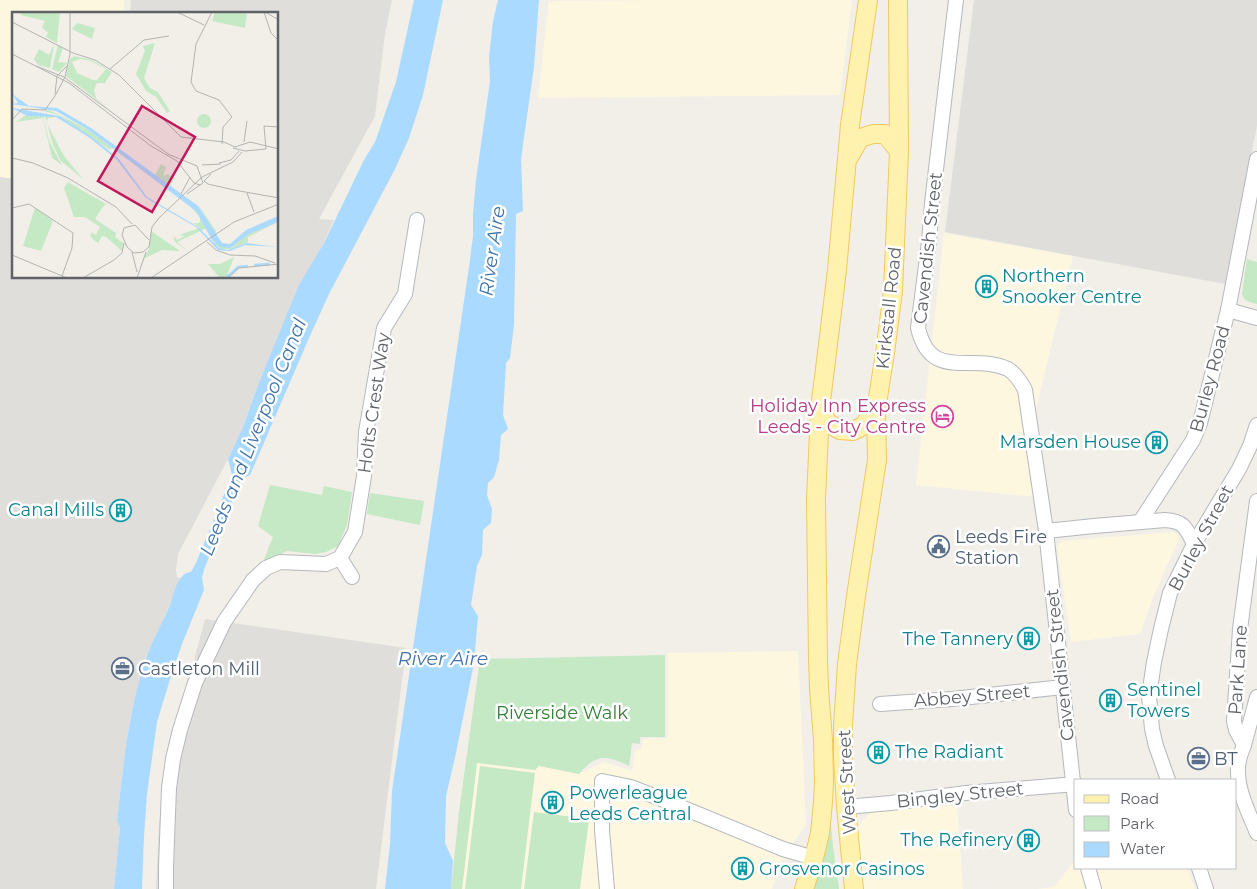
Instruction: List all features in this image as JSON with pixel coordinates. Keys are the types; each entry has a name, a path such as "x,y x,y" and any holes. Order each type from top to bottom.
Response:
{"main road":[{"path":"804,889 820,833 824,782 819,688 816,500 820,409 837,270 850,125 868,0"},
{"name":"Kirkstall Road","path":"844,704 856,596 878,460 876,410 893,292 899,151 898,0"},
{"path":"847,159 860,138 873,134 885,134 899,151"},
{"path":"820,409 828,423 840,430 852,431 863,426 876,410"},
{"name":"West Street","path":"844,704 843,758 854,889"}],"street":[{"name":"Cavendish Street","path":"956,0 918,328 921,341 931,355 946,362 994,365 1008,370 1019,378 1025,390 1046,531 1050,582 1074,784"},
{"name":"Burley Road","path":"1140,522 1193,440 1200,423 1228,310 1257,159"},
{"name":"Holts Crest Way","path":"340,558 354,532 364,476 366,432 384,328 405,294 417,220"},
{"name":"Burley Road","path":"1228,310 1257,318"},
{"path":"1254,448 1257,425"},
{"name":"Burley Street","path":"1168,779 1152,729 1149,696 1154,662 1170,593 1194,544 1239,469 1254,448"},
{"name":"Park Lane","path":"1244,745 1236,730 1234,721 1240,628 1257,501"},
{"path":"1046,531 1176,520 1188,530 1194,544"},
{"path":"166,889 169,788 173,759 195,683 224,622 253,580 266,568 280,562 326,564 340,558 352,577"},
{"name":"Abbey Street","path":"880,704 952,699 1063,687"},
{"path":"1257,697 1238,767 1238,778 1244,802 1257,833"},
{"path":"607,889 602,830 602,781 631,787 783,848 814,858"},
{"name":"Bingley Street","path":"846,807 1074,784"},
{"path":"1088,869 1094,889"},
{"path":"1199,869 1206,889"}],"shaded area":[{"path":"0,0 124,0 123,12 12,12 12,179 0,177"},
{"path":"131,0 392,0 385,34 375,116 319,219 334,220 260,380 243,427 178,554 176,570 177,577 180,578 145,661 131,714 117,821 120,827 114,889 0,889 0,177 12,179 12,279 279,279 279,12 130,12"},
{"path":"852,0 840,95 538,98 549,1"},
{"path":"974,0 1257,0 1257,126 1225,284 945,232"},
{"path":"944,233 1073,256 1036,409 1046,498 916,485"},
{"path":"1174,532 1180,537 1154,595 1140,634 1071,642 1057,546 1062,541"},
{"path":"205,619 406,648 376,889 156,889 159,825 166,754"},
{"path":"798,651 806,825 784,855 772,889 462,889 477,762 535,770 539,766 579,774 604,762 632,771 635,750 641,749 643,739 668,738 668,653"},
{"path":"957,805 963,889 863,889 853,836 863,820 873,810"},
{"path":"1074,862 1074,869 1187,869 1195,889 1037,889 1054,887"}],"green space":[{"path":"1247,259 1257,262 1257,304 1246,300 1242,294"},
{"path":"270,485 322,495 324,486 352,492 347,525 338,546 326,552 315,554 287,551 263,562 273,537 258,526"},
{"path":"370,493 424,501 420,525 367,514"},
{"name":"Riverside Walk","path":"665,655 665,737 640,737 640,744 632,743 629,766 608,758 602,758 591,762 579,774 539,766 535,770 477,763 462,889 451,889 459,812 480,659"},
{"path":"480,766 535,773 521,889 465,889"},
{"path":"829,804 839,889 806,889"},
{"path":"534,812 589,819 580,889 524,889"}],"water":[{"name":"Leeds and Liverpool Canal","path":"414,0 443,0 423,95 409,138 395,169 329,294 250,475 241,479 205,567 202,577 204,590 182,644 157,722 147,794 142,889 114,889 120,827 117,821 127,741 134,701 147,655 170,605 179,580 186,573 191,572 196,563 232,475 228,459 243,427 299,285 324,243 364,160 375,142 396,82"},
{"name":"River Aire","path":"498,0 539,0 534,67 521,159 523,211 516,214 514,325 510,358 506,363 503,415 508,429 501,435 499,460 494,477 488,483 487,495 492,509 491,523 483,530 482,555 477,566 471,605 478,616 474,663 446,796 445,843 453,861 451,889 385,889 390,844 392,791 469,267 473,237 476,180 490,81 489,57 493,21"}],"place":[{"name":"Northern Snooker Centre","path":"986,286"},
{"name":"Holiday Inn Express Leeds - City Centre","path":"942,416"},
{"name":"Marsden House","path":"1157,442"},
{"name":"Canal Mills","path":"120,510"},
{"name":"Leeds Fire Station","path":"939,547"},
{"name":"The Tannery","path":"1029,639"},
{"name":"Castleton Mill","path":"122,669"},
{"name":"Sentinel Towers","path":"1111,700"},
{"name":"The Radiant","path":"879,752"},
{"name":"BT","path":"1198,759"},
{"name":"Powerleague Leeds Central","path":"553,803"},
{"name":"The Refinery","path":"1029,840"},
{"name":"Grosvenor Casinos","path":"743,869"}]}
